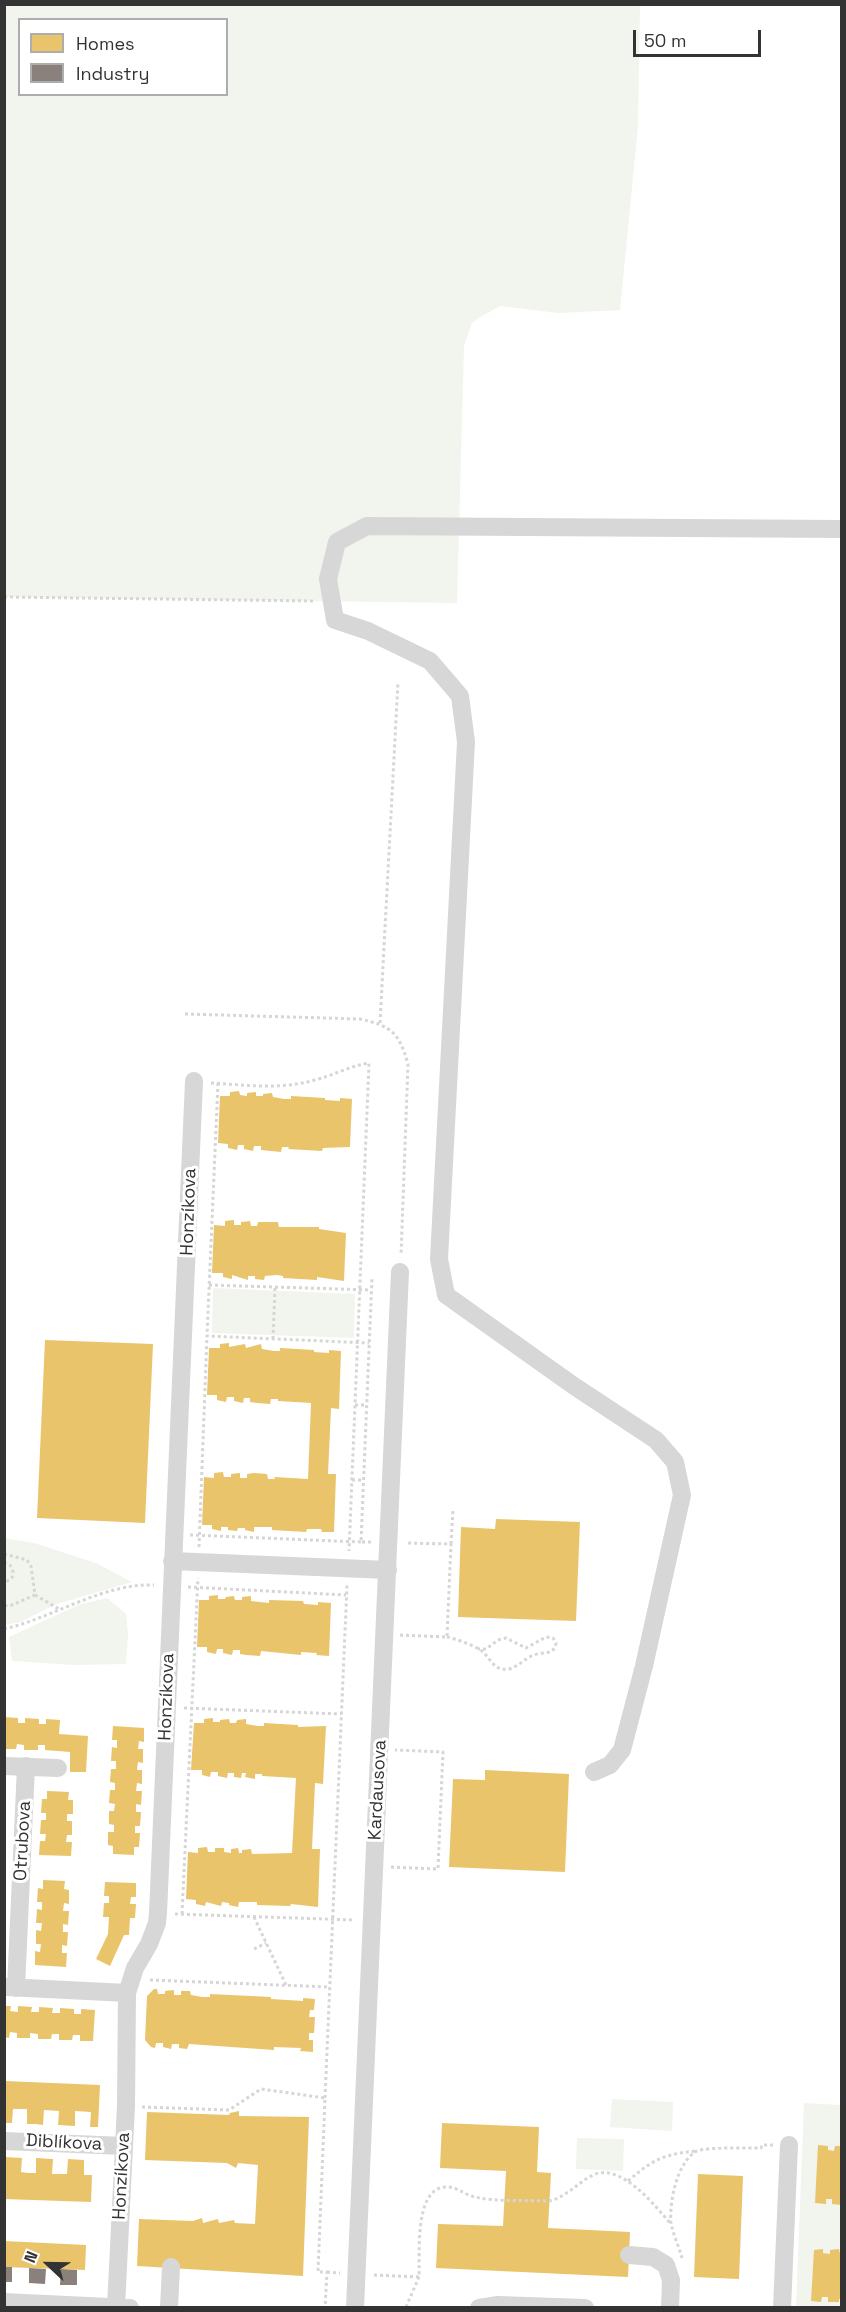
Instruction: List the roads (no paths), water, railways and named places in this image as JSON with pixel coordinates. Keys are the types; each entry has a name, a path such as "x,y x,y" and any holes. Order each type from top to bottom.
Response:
{"street":[{"path":"594,1772 610,1765 622,1750 633,1708 682,1495 675,1462 656,1440 574,1386 446,1295 439,1260 466,742 460,696 430,661 368,631 335,620 328,579 337,542 367,526 842,529"},
{"name":"Honzíkova","path":"116,2307 126,2106 128,1986 149,1944 157,1923 158,1913 194,1081"},
{"name":"Kardausova","path":"355,2307 400,1272"},
{"path":"172,1561 388,1570"},
{"path":"4,1766 58,1768"},
{"name":"Otrubova","path":"10,1988 26,1766"},
{"path":"10,1988 128,1986"},
{"name":"Diblíkova","path":"4,2140 123,2146"},
{"path":"782,2307 789,2145"},
{"path":"629,2256 653,2257 666,2265 671,2280 670,2307"},
{"path":"169,2307 171,2267"},
{"path":"4,2302 53,2306 129,2307"},
{"path":"479,2307 498,2304 585,2307"}]}
